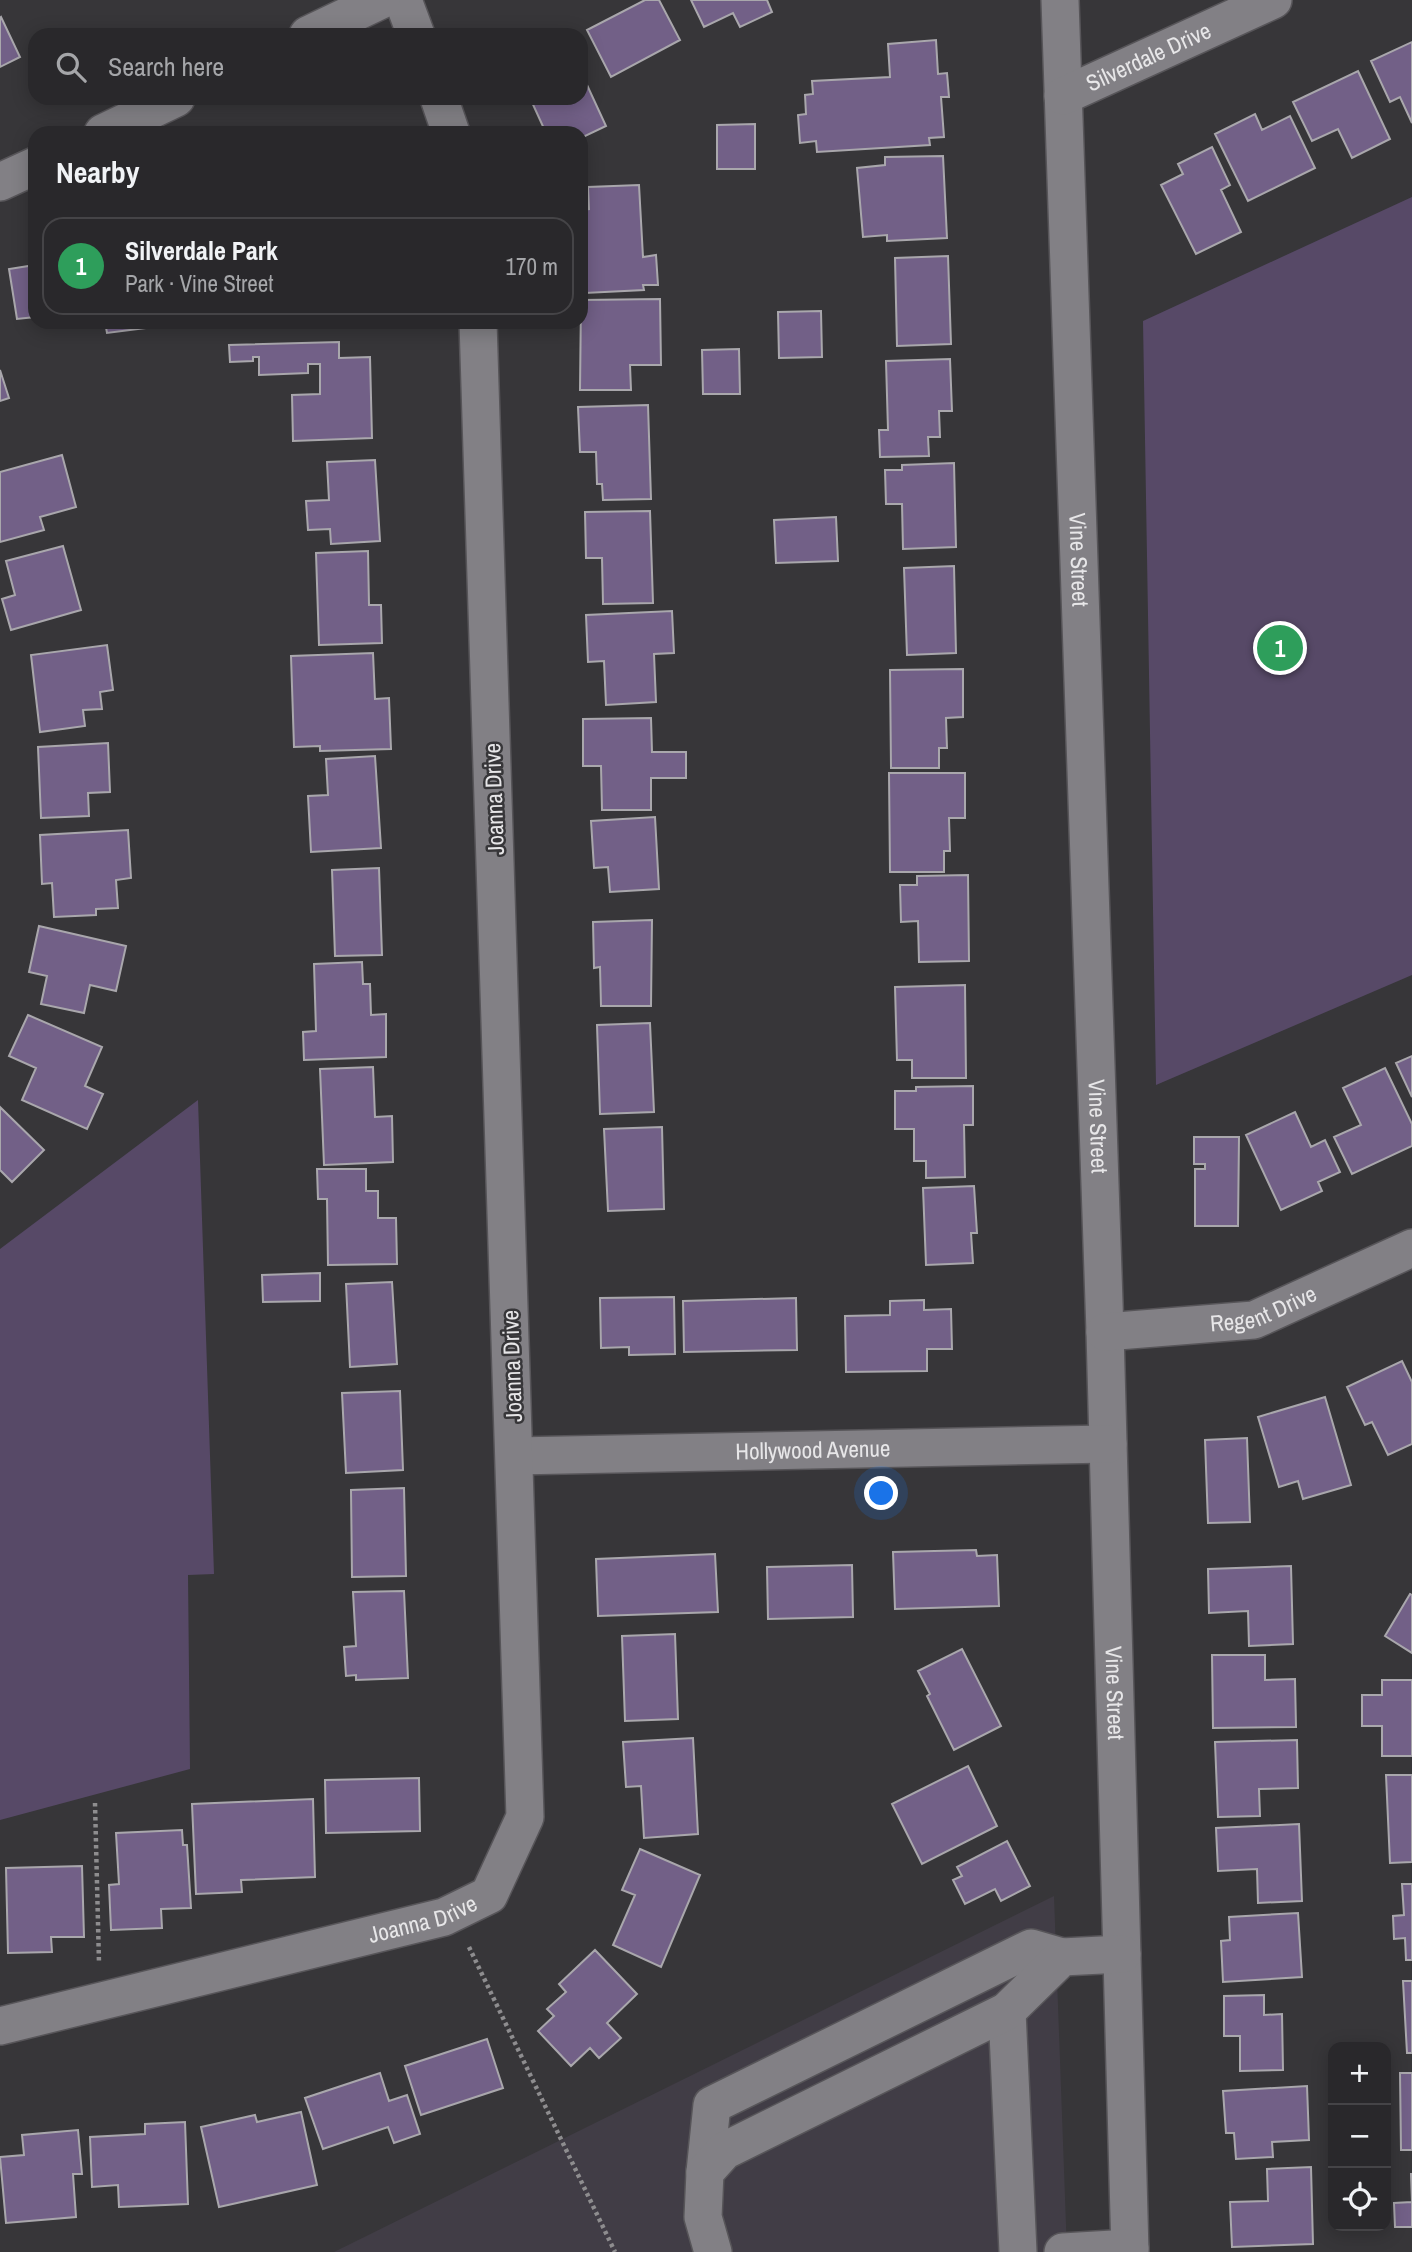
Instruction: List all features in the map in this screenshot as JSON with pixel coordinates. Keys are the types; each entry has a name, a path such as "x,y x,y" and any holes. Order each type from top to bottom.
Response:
{"street":[{"path":"323,28 381,0"},
{"path":"403,0 413,28"},
{"name":"Vine Street","path":"1060,0 1105,1332 1130,2250"},
{"name":"Silverdale Drive","path":"1063,96 1273,0"},
{"path":"118,126 161,105"},
{"path":"441,105 449,126"},
{"path":"0,182 28,169"},
{"name":"Joanna Drive","path":"0,2026 444,1917 489,1895 524,1817 515,1456 478,329"},
{"name":"Regent Drive","path":"1105,1332 1254,1320 1412,1248"},
{"name":"Hollywood Avenue","path":"515,1456 1108,1444"},
{"path":"713,2252 703,2217 712,2105 1031,1948 1062,1957 1122,1954"},
{"path":"705,2172 724,2151 1007,2011 1062,1957"},
{"path":"1007,2011 1018,2252"},
{"path":"1063,2252 1130,2250"}],"path":[{"path":"95,1803 99,2002"},
{"path":"444,1917 467,1943 615,2252"}],"shaded area":[{"path":"1412,197 1412,975 1156,1085 1143,321"},
{"path":"198,1100 214,1574 188,1575 190,1769 0,1820 0,1249"},
{"path":"1054,1896 1067,2252 334,2252"}],"building":[{"path":"645,0 659,0 680,40 611,77 588,29"},
{"path":"691,0 767,0 772,12 740,27 733,13 704,27"},
{"path":"0,18 20,57 0,67"},
{"path":"936,40 938,74 947,73 949,97 941,97 944,137 929,138 930,145 817,152 816,141 800,143 798,115 806,114 805,95 813,94 812,81 890,77 888,44"},
{"path":"1412,42 1412,123 1400,97 1390,102 1371,61"},
{"path":"1358,71 1390,139 1352,158 1338,129 1312,141 1293,102"},
{"path":"588,87 606,126 588,135 588,126 543,126 533,105 588,105"},
{"path":"1255,114 1262,130 1290,116 1315,168 1248,201 1215,134"},
{"path":"755,124 755,169 717,169 717,125"},
{"path":"1212,147 1230,185 1221,190 1241,232 1196,254 1161,185 1183,174 1178,164"},
{"path":"943,156 947,238 887,241 887,235 863,237 857,168 885,165 885,157"},
{"path":"639,185 643,257 656,255 658,285 643,285 644,290 588,293 588,187"},
{"path":"948,256 951,344 897,346 895,258"},
{"path":"28,266 28,318 17,319 9,269"},
{"path":"660,299 661,365 630,365 631,390 580,390 581,329 588,329 588,300"},
{"path":"821,311 822,357 779,358 778,312"},
{"path":"106,329 138,329 107,333"},
{"path":"339,342 339,358 370,357 372,438 293,441 292,395 320,394 320,364 308,364 308,373 259,375 259,357 253,357 253,361 230,362 229,345"},
{"path":"739,349 740,394 703,394 702,350"},
{"path":"950,359 952,411 939,411 940,437 928,437 929,456 880,457 879,430 888,430 886,361"},
{"path":"0,370 9,398 0,401"},
{"path":"648,405 651,499 603,500 602,484 597,484 596,452 580,452 578,407"},
{"path":"62,455 76,507 40,517 44,530 0,542 0,472"},
{"path":"375,460 380,541 331,544 330,529 308,530 306,501 329,500 327,462"},
{"path":"954,463 956,547 903,549 902,504 886,504 885,470 902,470 902,465"},
{"path":"650,511 653,603 603,604 602,558 586,558 585,512"},
{"path":"836,517 838,561 776,563 774,520"},
{"path":"63,546 81,610 11,630 2,599 15,595 6,561"},
{"path":"368,551 369,605 381,605 382,643 319,645 316,553"},
{"path":"954,566 956,653 907,655 904,568"},
{"path":"672,611 674,653 654,654 656,702 606,705 604,661 588,662 586,615"},
{"path":"107,645 113,690 100,692 102,709 83,710 85,726 40,732 31,655"},
{"path":"373,653 375,699 389,698 391,749 320,751 320,746 294,747 291,656"},
{"path":"963,669 963,717 946,718 947,748 939,748 939,768 891,768 890,670"},
{"path":"651,718 652,752 686,752 686,778 651,778 651,810 602,810 601,766 583,766 583,719"},
{"path":"108,743 110,792 88,793 89,816 41,818 38,747"},
{"path":"375,756 381,848 311,852 308,796 328,795 326,759"},
{"path":"889,773 965,773 965,818 949,818 950,851 944,851 944,872 890,872"},
{"path":"655,817 659,889 610,892 608,867 594,868 591,821"},
{"path":"128,830 131,878 116,880 118,908 96,909 96,915 54,917 52,883 42,884 40,835"},
{"path":"379,868 382,955 335,956 332,870"},
{"path":"968,875 969,961 919,962 918,921 901,922 900,885 917,885 917,876"},
{"path":"652,920 651,1006 601,1006 600,967 594,968 593,922"},
{"path":"39,926 126,946 116,991 90,985 84,1013 41,1004 47,976 29,972"},
{"path":"362,962 363,984 370,984 371,1015 386,1014 386,1057 304,1060 303,1032 316,1031 314,964"},
{"path":"965,985 966,1078 912,1078 912,1060 897,1060 895,987"},
{"path":"28,1015 102,1047 85,1086 103,1094 87,1129 22,1100 36,1068 9,1056"},
{"path":"650,1023 654,1112 600,1114 597,1025"},
{"path":"1412,1056 1412,1097 1396,1063"},
{"path":"373,1067 375,1117 392,1116 393,1162 324,1165 320,1069"},
{"path":"1385,1068 1412,1124 1412,1146 1352,1174 1334,1137 1361,1125 1343,1088"},
{"path":"973,1086 973,1125 964,1125 965,1177 926,1178 926,1161 914,1161 914,1129 895,1129 895,1091 916,1091 916,1087"},
{"path":"0,1107 44,1150 12,1182 0,1170"},
{"path":"1295,1112 1311,1147 1325,1140 1340,1172 1318,1182 1322,1191 1281,1210 1246,1135"},
{"path":"662,1127 664,1209 608,1211 604,1129"},
{"path":"1194,1137 1239,1137 1238,1226 1195,1226 1195,1169 1205,1169 1205,1164 1194,1164"},
{"path":"317,1169 366,1169 366,1191 378,1191 378,1218 396,1218 397,1264 328,1265 327,1199 318,1199"},
{"path":"974,1186 977,1233 971,1233 973,1263 926,1265 923,1188"},
{"path":"320,1273 320,1301 263,1302 262,1275"},
{"path":"392,1282 397,1364 350,1367 346,1284"},
{"path":"674,1297 675,1354 629,1355 629,1347 601,1348 600,1298"},
{"path":"796,1298 797,1350 684,1352 683,1301"},
{"path":"924,1300 924,1310 951,1309 952,1349 927,1349 927,1371 846,1372 845,1316 890,1315 890,1301"},
{"path":"1402,1361 1412,1382 1412,1444 1388,1455 1372,1422 1365,1425 1347,1387"},
{"path":"400,1391 403,1470 346,1473 342,1393"},
{"path":"1325,1397 1351,1485 1303,1499 1298,1481 1279,1487 1258,1417"},
{"path":"1247,1438 1250,1522 1208,1523 1205,1440"},
{"path":"404,1488 406,1576 352,1577 351,1490"},
{"path":"976,1550 977,1556 997,1555 999,1606 895,1609 893,1552"},
{"path":"715,1554 718,1612 598,1616 596,1559"},
{"path":"852,1565 853,1617 768,1619 767,1567"},
{"path":"1291,1566 1293,1644 1249,1646 1248,1611 1209,1613 1208,1569"},
{"path":"404,1591 408,1678 356,1680 356,1675 346,1676 344,1647 356,1646 353,1592"},
{"path":"1410,1594 1412,1595 1412,1653 1385,1636"},
{"path":"675,1634 678,1719 625,1721 622,1636"},
{"path":"962,1649 1001,1726 954,1750 927,1696 930,1694 918,1671"},
{"path":"1212,1655 1265,1655 1265,1680 1295,1679 1296,1727 1213,1728"},
{"path":"1382,1680 1412,1680 1412,1756 1382,1756 1382,1726 1362,1726 1362,1695 1382,1695"},
{"path":"693,1738 698,1834 644,1838 641,1786 626,1787 623,1742"},
{"path":"1297,1740 1298,1788 1259,1789 1260,1816 1218,1817 1215,1742"},
{"path":"968,1766 997,1826 922,1864 892,1804"},
{"path":"1386,1775 1412,1775 1412,1862 1390,1863"},
{"path":"419,1778 420,1831 326,1833 325,1780"},
{"path":"313,1799 315,1877 241,1880 242,1892 196,1894 192,1804"},
{"path":"1299,1824 1302,1901 1258,1903 1257,1869 1218,1871 1216,1828"},
{"path":"182,1830 183,1845 187,1845 191,1908 161,1909 162,1928 111,1930 109,1885 119,1884 116,1833"},
{"path":"1007,1841 1030,1886 1001,1901 995,1889 965,1904 953,1880 962,1876 957,1867"},
{"path":"640,1849 700,1875 661,1967 613,1945 635,1895 622,1890"},
{"path":"82,1866 84,1937 51,1937 52,1952 8,1953 6,1868"},
{"path":"1402,1884 1412,1884 1412,1960 1406,1960 1405,1938 1394,1939 1393,1916 1404,1915"},
{"path":"1298,1913 1302,1977 1223,1982 1221,1941 1230,1940 1229,1917"},
{"path":"595,1950 637,1994 607,2023 621,2038 599,2058 590,2048 571,2066 538,2031 554,2016 547,2009 566,1992 559,1984"},
{"path":"1403,1981 1412,1981 1412,2053 1407,2053"},
{"path":"1264,1995 1264,2015 1282,2014 1283,2070 1240,2071 1240,2036 1224,2036 1224,1996"},
{"path":"487,2039 503,2088 421,2115 405,2066"},
{"path":"380,2073 389,2101 407,2095 420,2134 394,2143 388,2127 323,2149 305,2098"},
{"path":"1400,2073 1412,2073 1412,2150 1401,2150"},
{"path":"1307,2086 1309,2140 1272,2142 1273,2157 1236,2159 1234,2133 1226,2133 1223,2091"},
{"path":"301,2112 317,2185 219,2207 201,2127 255,2115 257,2122"},
{"path":"185,2122 188,2204 119,2207 118,2185 92,2187 90,2137 145,2134 145,2124"},
{"path":"78,2130 82,2174 73,2174 76,2217 6,2223 0,2157 24,2155 22,2135"},
{"path":"1311,2167 1313,2244 1232,2247 1230,2202 1268,2201 1267,2169"},
{"path":"1412,2202 1412,2227 1395,2227 1394,2203"}],"place":[{"name":"Silverdale Park","path":"1280,648"}]}
